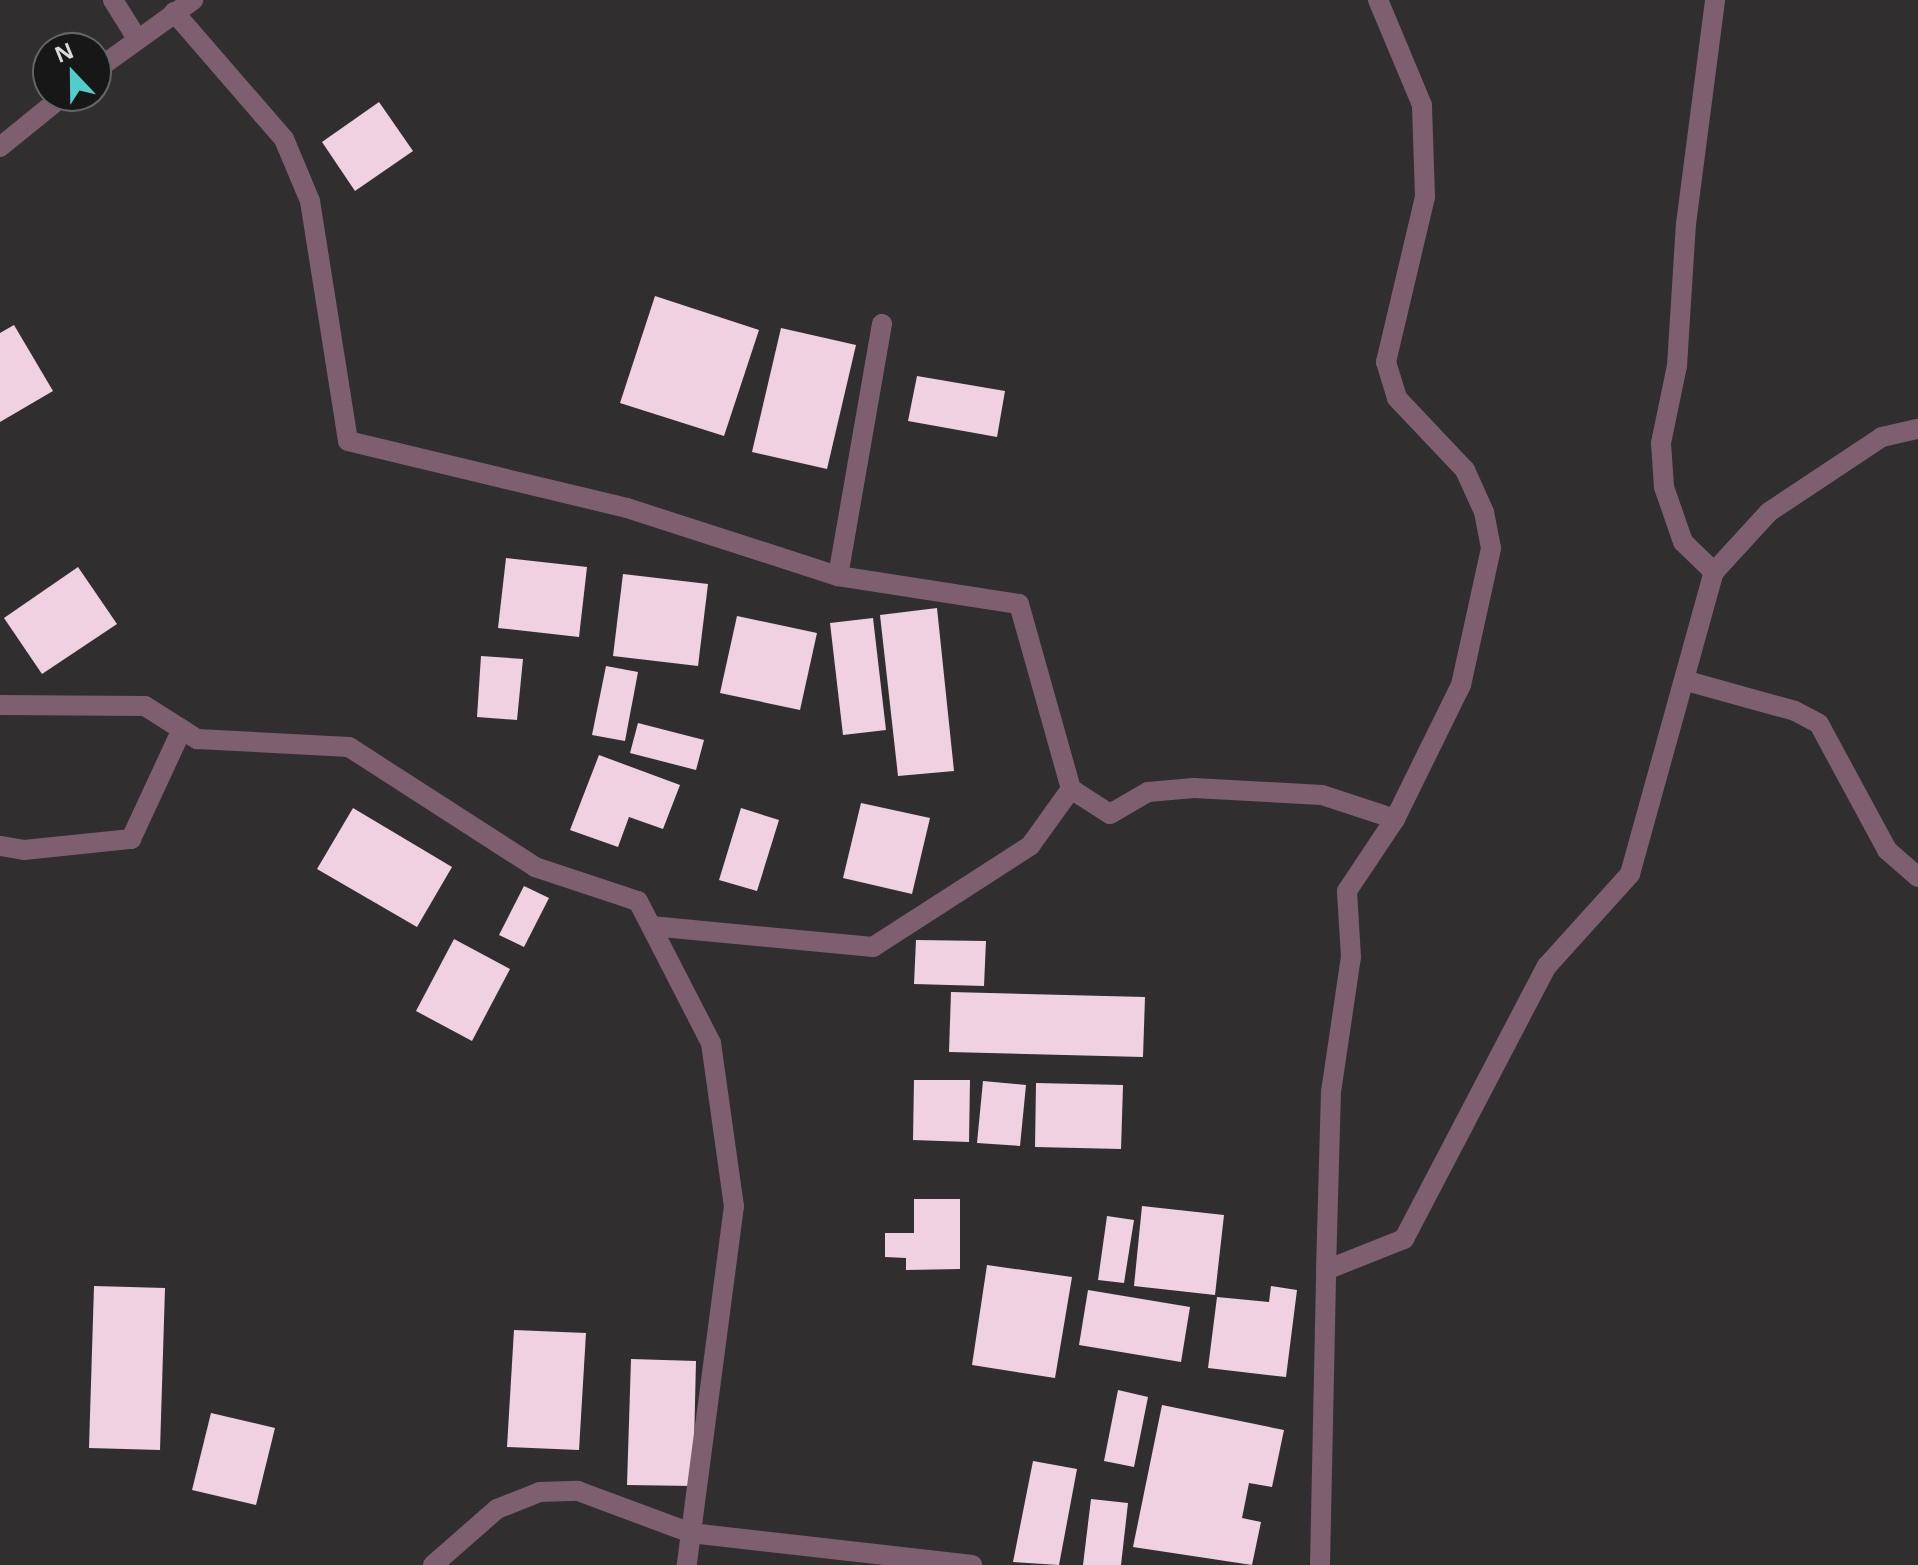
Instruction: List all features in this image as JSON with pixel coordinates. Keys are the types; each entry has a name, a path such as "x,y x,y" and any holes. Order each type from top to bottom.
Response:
{"street":[{"path":"113,0 136,37"},
{"path":"112,57 136,37 193,0"},
{"path":"1714,572 1683,542 1664,487 1661,443 1677,366 1686,224 1715,0"},
{"path":"1320,1565 1331,1092 1351,957 1347,891 1395,819 1461,685 1491,548 1484,512 1465,470 1397,398 1386,362 1425,197 1422,105 1384,3"},
{"path":"174,12 284,139 310,201 348,441 627,508 838,576 1019,604 1071,789 1110,814 1148,792 1194,788 1322,795 1395,819"},
{"path":"0,147 43,112"},
{"path":"838,576 882,324"},
{"path":"1326,1270 1404,1239 1547,966 1630,874 1647,798 1687,681 1714,572 1769,512 1882,437 1918,429"},
{"path":"1687,681 1795,711 1819,724 1887,850 1918,877"},
{"path":"0,705 145,706 197,739 349,747 535,867 638,901 711,1043 734,1206 687,1565"},
{"path":"0,846 24,850 131,839 182,729"},
{"path":"651,926 873,947 1030,846 1071,789"},
{"path":"433,1565 497,1509 540,1492 578,1491 691,1533 972,1565"}],"building":[{"path":"379,102 413,151 355,191 322,142"},
{"path":"655,296 759,330 724,436 620,403"},
{"path":"14,325 53,391 0,422 0,333"},
{"path":"781,328 856,345 827,469 752,452"},
{"path":"917,376 1005,391 997,437 908,421"},
{"path":"506,558 587,567 579,637 498,628"},
{"path":"78,567 117,624 42,674 4,618"},
{"path":"623,574 708,584 698,666 613,656"},
{"path":"937,608 954,771 898,776 880,615"},
{"path":"737,616 817,633 800,710 720,693"},
{"path":"873,618 886,730 843,735 830,623"},
{"path":"481,656 523,659 517,720 477,717"},
{"path":"606,666 638,672 625,741 592,735"},
{"path":"638,723 704,740 696,770 630,753"},
{"path":"599,755 680,785 663,829 629,817 618,847 570,830"},
{"path":"861,803 930,818 912,894 843,878"},
{"path":"353,808 452,867 417,927 317,869"},
{"path":"741,808 779,820 757,891 719,880"},
{"path":"524,886 549,898 524,947 499,935"},
{"path":"454,939 510,969 472,1041 416,1011"},
{"path":"916,940 986,941 984,986 914,984"},
{"path":"951,992 1145,997 1143,1057 949,1052"},
{"path":"914,1080 970,1080 969,1142 913,1140"},
{"path":"983,1081 1026,1085 1020,1146 977,1143"},
{"path":"1036,1083 1123,1085 1121,1149 1035,1147"},
{"path":"914,1199 960,1199 960,1269 906,1270 906,1258 885,1257 885,1233 914,1233"},
{"path":"1142,1206 1224,1215 1215,1295 1134,1286"},
{"path":"1107,1216 1134,1220 1124,1283 1098,1280"},
{"path":"987,1265 1072,1277 1055,1378 972,1365"},
{"path":"94,1286 165,1288 160,1450 89,1448"},
{"path":"1271,1286 1297,1290 1286,1377 1208,1368 1217,1297 1269,1302"},
{"path":"1088,1290 1190,1307 1181,1362 1079,1345"},
{"path":"514,1330 586,1333 579,1450 507,1447"},
{"path":"631,1359 696,1361 693,1486 627,1485"},
{"path":"1118,1390 1148,1397 1134,1467 1104,1461"},
{"path":"1162,1405 1284,1430 1272,1487 1249,1483 1242,1518 1261,1522 1252,1565 1133,1547"},
{"path":"211,1413 275,1428 256,1505 192,1490"},
{"path":"1033,1461 1077,1469 1059,1565 1013,1562"},
{"path":"1091,1499 1128,1503 1121,1565 1083,1565"}]}
